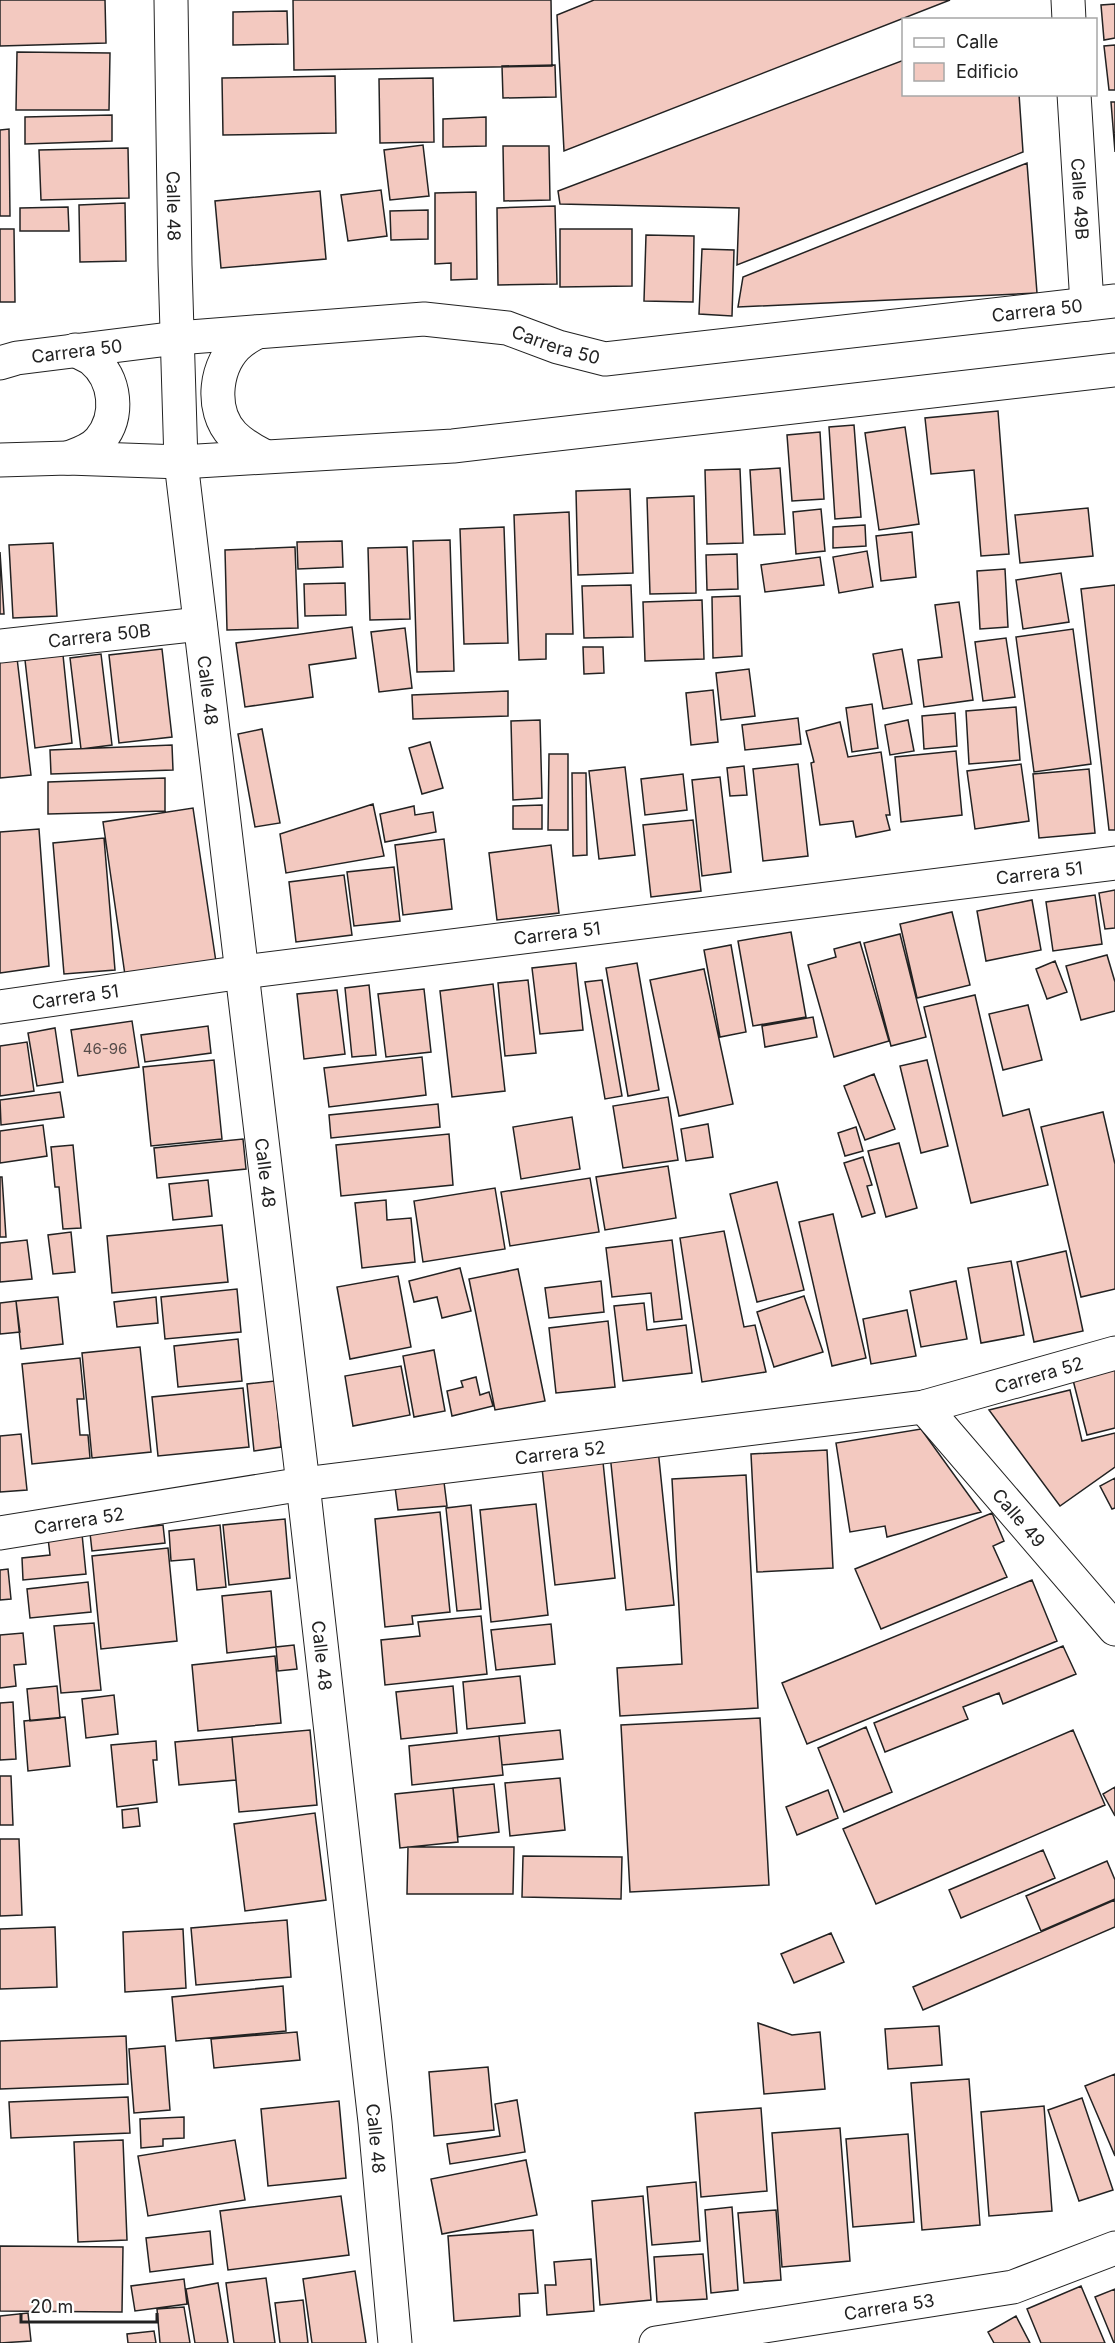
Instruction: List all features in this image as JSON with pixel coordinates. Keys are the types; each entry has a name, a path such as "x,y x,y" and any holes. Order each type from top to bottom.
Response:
{"street":[{"name":"Calle 48","path":"171,0 181,462 303,1484 375,2122 395,2343"},
{"path":"1068,0 1069,18"},
{"name":"Calle 49B","path":"1074,96 1101,302"},
{"name":"Carrera 50","path":"0,363 17,358 177,338 424,319 507,328 558,347 605,359 1101,302"},
{"path":"257,332 240,342 228,358 220,376 218,396 222,415 231,433 245,447 264,456"},
{"path":"68,458 85,452 100,441 109,425 113,408 112,389 104,373 92,359 75,350"},
{"path":"0,460 68,458 181,462 453,446 1115,370"},
{"name":"Carrera 50B","path":"0,646 200,624"},
{"name":"Carrera 51","path":"0,1007 243,972 1115,863"},
{"name":"Carrera 52","path":"0,1533 303,1484 924,1407 1115,1353"},
{"name":"Calle 49","path":"924,1407 1115,1629"},
{"name":"Carrera 53","path":"656,2343 1014,2288 1115,2248"}],"building":[{"path":"0,0 105,0 106,43 0,46"},
{"path":"293,0 551,0 552,66 294,70"},
{"path":"594,0 950,0 564,151 557,15"},
{"path":"1115,4 1115,38 1104,40 1101,5"},
{"path":"287,11 288,44 233,45 233,12"},
{"path":"1115,45 1115,90 1109,90 1104,46"},
{"path":"17,52 110,53 109,110 16,110"},
{"path":"902,61 902,96 1019,96 1023,152 737,265 739,208 560,204 558,191"},
{"path":"555,65 556,97 503,98 502,66"},
{"path":"335,76 336,133 223,135 222,78"},
{"path":"433,78 434,142 380,143 379,79"},
{"path":"1111,102 1115,102 1115,152"},
{"path":"112,115 112,141 25,144 25,117"},
{"path":"486,117 486,146 443,147 443,119"},
{"path":"9,129 10,216 0,216 0,130"},
{"path":"423,145 429,196 390,200 384,150"},
{"path":"503,146 549,146 550,200 504,201"},
{"path":"128,148 129,198 41,200 39,150"},
{"path":"1027,163 1037,293 738,307 743,277"},
{"path":"381,190 387,236 348,241 341,195"},
{"path":"320,191 326,259 221,268 215,201"},
{"path":"476,192 477,279 451,280 451,263 435,264 435,193"},
{"path":"125,203 126,261 80,262 79,205"},
{"path":"555,206 557,284 498,285 497,208"},
{"path":"68,207 69,231 20,231 20,208"},
{"path":"428,210 428,239 391,240 390,211"},
{"path":"0,229 14,229 15,302 0,302"},
{"path":"560,229 632,229 632,286 560,287"},
{"path":"646,235 694,236 693,302 644,301"},
{"path":"702,249 734,250 732,316 699,314"},
{"path":"998,411 1009,554 981,556 974,470 931,474 925,418"},
{"path":"854,425 861,517 835,519 829,427"},
{"path":"905,427 919,524 879,530 865,433"},
{"path":"820,432 824,499 792,501 787,435"},
{"path":"780,468 785,534 754,535 750,470"},
{"path":"740,469 743,543 707,544 705,470"},
{"path":"630,489 633,573 578,575 576,491"},
{"path":"694,496 696,593 650,594 647,498"},
{"path":"1088,508 1093,556 1020,563 1015,515"},
{"path":"821,509 825,551 796,554 793,512"},
{"path":"569,512 573,634 546,634 546,659 519,660 514,515"},
{"path":"865,525 866,546 833,548 833,527"},
{"path":"504,527 508,643 464,644 460,529"},
{"path":"912,532 916,577 881,581 876,536"},
{"path":"450,540 454,671 417,672 413,541"},
{"path":"342,541 343,567 298,569 297,542"},
{"path":"53,543 57,616 13,618 9,545"},
{"path":"295,547 298,628 227,630 225,550"},
{"path":"407,547 410,619 370,620 368,548"},
{"path":"867,551 873,587 839,593 833,557"},
{"path":"0,552 4,614 0,614"},
{"path":"737,554 738,589 707,590 706,555"},
{"path":"820,557 824,585 765,592 761,565"},
{"path":"1005,569 1008,627 980,629 977,571"},
{"path":"1061,573 1069,622 1023,629 1016,580"},
{"path":"345,583 346,615 305,616 304,584"},
{"path":"631,585 633,637 584,638 582,586"},
{"path":"1115,585 1115,830 1109,830 1081,589"},
{"path":"740,596 742,656 713,658 712,597"},
{"path":"702,600 704,659 645,661 643,602"},
{"path":"959,602 973,700 924,707 918,660 942,657 935,605"},
{"path":"352,627 356,658 309,665 313,697 245,707 236,643"},
{"path":"405,628 412,688 379,692 371,632"},
{"path":"1073,629 1091,764 1034,772 1016,637"},
{"path":"1006,638 1015,697 983,701 975,642"},
{"path":"583,647 603,647 604,673 584,674"},
{"path":"162,649 172,737 119,743 109,655"},
{"path":"902,649 912,704 883,709 873,654"},
{"path":"101,654 112,745 81,749 70,658"},
{"path":"63,655 72,743 35,748 25,660"},
{"path":"17,658 31,775 0,778 0,660"},
{"path":"749,669 755,716 721,720 716,673"},
{"path":"713,690 718,742 691,745 686,693"},
{"path":"508,691 508,716 413,719 412,695"},
{"path":"872,704 878,748 852,752 846,708"},
{"path":"1016,707 1020,760 969,764 966,711"},
{"path":"955,713 957,746 924,749 922,716"},
{"path":"798,718 801,744 745,750 742,725"},
{"path":"540,720 542,798 513,800 511,721"},
{"path":"908,720 914,751 890,755 885,725"},
{"path":"840,722 848,757 881,752 890,815 886,815 890,830 856,837 853,821 820,825 811,763 814,762 806,731"},
{"path":"262,729 280,823 255,827 238,734"},
{"path":"430,742 443,788 422,794 409,748"},
{"path":"172,745 173,770 51,774 50,750"},
{"path":"956,751 962,815 901,822 895,757"},
{"path":"549,754 568,754 568,830 548,830"},
{"path":"798,764 808,856 763,861 753,769"},
{"path":"1021,764 1029,821 975,829 967,771"},
{"path":"744,766 747,795 730,796 727,768"},
{"path":"625,767 635,855 599,859 589,771"},
{"path":"1089,769 1095,833 1039,838 1033,774"},
{"path":"572,773 586,773 587,855 573,856"},
{"path":"683,774 687,810 645,815 641,779"},
{"path":"720,777 731,872 702,876 692,780"},
{"path":"165,778 165,811 48,814 48,782"},
{"path":"373,804 384,856 286,873 280,834"},
{"path":"542,805 542,829 513,829 513,806"},
{"path":"414,806 415,815 433,812 436,832 385,842 380,814"},
{"path":"193,808 216,962 125,975 103,822"},
{"path":"693,820 701,891 651,897 643,825"},
{"path":"39,829 49,966 0,973 0,832"},
{"path":"104,838 115,970 64,974 53,843"},
{"path":"444,839 452,909 403,915 395,845"},
{"path":"551,845 559,913 497,920 489,853"},
{"path":"394,867 400,921 354,926 347,872"},
{"path":"344,875 352,935 296,942 289,882"},
{"path":"1115,890 1115,928 1105,929 1099,893"},
{"path":"1095,895 1102,944 1053,951 1046,902"},
{"path":"1032,900 1041,950 986,961 977,911"},
{"path":"952,912 970,985 917,998 900,924"},
{"path":"791,932 806,1017 753,1026 738,941"},
{"path":"900,934 926,1037 891,1046 864,943"},
{"path":"860,942 889,1041 834,1057 808,965 836,957 834,949"},
{"path":"731,945 746,1032 720,1037 704,950"},
{"path":"1107,955 1115,982 1115,1011 1081,1020 1066,966"},
{"path":"1055,961 1067,992 1047,999 1036,969"},
{"path":"576,963 583,1030 540,1034 532,968"},
{"path":"637,963 659,1090 628,1096 606,968"},
{"path":"704,969 733,1104 679,1116 650,980"},
{"path":"528,980 536,1053 505,1056 498,983"},
{"path":"602,980 622,1096 605,1099 585,982"},
{"path":"493,984 505,1091 452,1097 440,991"},
{"path":"369,985 376,1055 352,1057 345,988"},
{"path":"424,989 431,1052 386,1057 378,994"},
{"path":"337,990 345,1054 304,1059 297,994"},
{"path":"975,995 1003,1116 1029,1109 1048,1185 971,1203 924,1007"},
{"path":"1028,1005 1042,1060 1003,1070 989,1014"},
{"path":"813,1017 817,1037 765,1047 762,1026"},
{"path":"132,1021 139,1067 78,1076 71,1030"},
{"path":"208,1026 211,1053 145,1062 141,1035"},
{"path":"55,1028 63,1082 37,1086 28,1033"},
{"path":"27,1042 34,1091 0,1096 0,1046"},
{"path":"422,1057 426,1095 329,1107 324,1068"},
{"path":"214,1060 222,1139 151,1146 143,1067"},
{"path":"927,1060 948,1146 921,1153 900,1066"},
{"path":"874,1074 895,1129 865,1140 844,1086"},
{"path":"60,1092 64,1117 1,1125 0,1100"},
{"path":"668,1097 678,1160 623,1168 613,1106"},
{"path":"438,1104 440,1127 331,1138 329,1115"},
{"path":"1103,1112 1115,1164 1115,1289 1081,1297 1041,1127"},
{"path":"572,1117 580,1169 521,1179 513,1127"},
{"path":"708,1124 713,1157 686,1161 681,1129"},
{"path":"43,1125 47,1156 0,1163 0,1131"},
{"path":"856,1127 863,1151 845,1156 838,1133"},
{"path":"449,1134 453,1185 341,1196 336,1145"},
{"path":"243,1139 246,1169 157,1178 154,1148"},
{"path":"899,1143 917,1208 886,1217 868,1151"},
{"path":"73,1145 81,1228 63,1229 59,1187 55,1187 51,1147"},
{"path":"863,1157 872,1185 867,1186 875,1213 862,1217 844,1163"},
{"path":"668,1166 676,1218 605,1230 596,1177"},
{"path":"0,1177 2,1177 6,1237 0,1237"},
{"path":"590,1178 599,1232 510,1246 501,1192"},
{"path":"208,1180 212,1216 173,1220 169,1184"},
{"path":"777,1182 804,1290 757,1302 730,1194"},
{"path":"495,1188 505,1249 423,1262 414,1201"},
{"path":"386,1200 387,1220 411,1218 415,1262 362,1268 355,1203"},
{"path":"833,1214 866,1358 832,1366 799,1222"},
{"path":"222,1225 228,1282 112,1293 107,1236"},
{"path":"724,1231 744,1327 755,1325 766,1372 702,1382 680,1238"},
{"path":"71,1232 75,1272 53,1274 48,1235"},
{"path":"27,1240 32,1279 0,1282 0,1243"},
{"path":"672,1240 682,1319 654,1322 651,1293 612,1297 606,1248"},
{"path":"1066,1251 1083,1331 1034,1342 1017,1262"},
{"path":"1011,1261 1024,1335 981,1343 968,1268"},
{"path":"460,1268 471,1311 442,1318 437,1297 414,1302 409,1281"},
{"path":"518,1269 545,1401 495,1410 469,1279"},
{"path":"398,1276 411,1347 350,1359 337,1287"},
{"path":"601,1281 604,1312 549,1318 545,1288"},
{"path":"956,1281 967,1339 921,1347 910,1291"},
{"path":"237,1289 241,1332 165,1339 161,1297"},
{"path":"804,1296 823,1352 774,1367 757,1312"},
{"path":"58,1297 63,1344 21,1349 16,1301"},
{"path":"156,1297 158,1323 117,1327 114,1302"},
{"path":"16,1301 20,1332 0,1334 0,1303"},
{"path":"644,1303 647,1330 686,1325 692,1373 623,1381 614,1306"},
{"path":"907,1310 916,1356 871,1364 863,1319"},
{"path":"608,1321 615,1387 556,1393 549,1328"},
{"path":"238,1339 242,1381 178,1387 174,1346"},
{"path":"140,1347 151,1452 92,1458 82,1353"},
{"path":"434,1350 445,1411 414,1417 403,1356"},
{"path":"80,1358 84,1399 77,1399 80,1435 88,1435 90,1458 32,1464 22,1364"},
{"path":"401,1366 410,1415 353,1426 345,1376"},
{"path":"1115,1369 1115,1428 1087,1435 1073,1380"},
{"path":"476,1377 480,1395 489,1392 493,1406 452,1416 447,1391 463,1387 461,1381"},
{"path":"275,1381 281,1447 254,1451 247,1384"},
{"path":"243,1388 249,1447 158,1456 152,1397"},
{"path":"1070,1390 1082,1441 1115,1433 1115,1467 1060,1506 989,1410"},
{"path":"921,1429 981,1512 887,1537 885,1526 850,1532 836,1443"},
{"path":"21,1434 27,1490 0,1492 0,1436"},
{"path":"658,1449 674,1605 626,1610 610,1454"},
{"path":"827,1450 833,1568 757,1572 751,1454"},
{"path":"603,1462 615,1578 555,1585 542,1468"},
{"path":"746,1475 758,1708 620,1716 617,1668 682,1664 672,1479"},
{"path":"1115,1478 1115,1508 1112,1509 1100,1486"},
{"path":"444,1482 447,1506 398,1510 395,1487"},
{"path":"536,1504 548,1615 491,1622 480,1510"},
{"path":"471,1505 481,1609 457,1611 446,1508"},
{"path":"440,1512 450,1612 412,1616 413,1624 385,1627 375,1519"},
{"path":"992,1513 1004,1541 993,1546 1007,1577 881,1629 855,1569"},
{"path":"285,1519 290,1578 229,1585 223,1525"},
{"path":"163,1525 165,1543 92,1551 90,1533"},
{"path":"220,1525 226,1587 197,1590 194,1559 171,1561 169,1531"},
{"path":"82,1534 86,1574 23,1580 22,1558 50,1555 48,1538"},
{"path":"168,1548 177,1641 101,1649 92,1556"},
{"path":"8,1569 11,1599 0,1600 0,1570"},
{"path":"1032,1580 1057,1641 807,1744 782,1683"},
{"path":"88,1582 91,1612 30,1618 27,1589"},
{"path":"271,1591 276,1647 227,1653 222,1596"},
{"path":"481,1616 487,1674 385,1685 381,1640 420,1636 418,1622"},
{"path":"94,1623 101,1690 61,1693 54,1626"},
{"path":"551,1624 555,1664 496,1670 491,1630"},
{"path":"23,1633 26,1664 14,1665 16,1686 0,1688 0,1635"},
{"path":"294,1645 297,1669 278,1671 276,1647"},
{"path":"1063,1646 1076,1674 1003,1704 999,1693 963,1707 968,1719 885,1752 874,1723"},
{"path":"275,1656 281,1723 198,1731 192,1665"},
{"path":"520,1676 525,1723 467,1729 463,1682"},
{"path":"57,1686 60,1718 30,1721 27,1689"},
{"path":"453,1686 457,1733 401,1739 396,1692"},
{"path":"114,1695 118,1734 86,1738 82,1699"},
{"path":"13,1702 16,1759 0,1760 0,1703"},
{"path":"65,1717 70,1766 28,1771 24,1721"},
{"path":"760,1718 769,1885 630,1892 621,1725"},
{"path":"866,1727 892,1792 844,1812 818,1748"},
{"path":"310,1730 317,1805 239,1812 232,1737"},
{"path":"560,1730 563,1759 502,1765 499,1736"},
{"path":"1073,1730 1105,1805 876,1904 843,1829"},
{"path":"499,1736 503,1775 412,1785 409,1746"},
{"path":"232,1737 236,1780 179,1785 175,1742"},
{"path":"156,1741 157,1760 153,1760 157,1802 117,1807 111,1745"},
{"path":"0,1776 11,1776 13,1825 0,1825"},
{"path":"560,1778 565,1830 510,1836 505,1783"},
{"path":"494,1784 499,1832 458,1837 453,1788"},
{"path":"1115,1787 1115,1816 1103,1794"},
{"path":"453,1788 458,1842 400,1848 395,1794"},
{"path":"828,1790 838,1818 797,1835 786,1807"},
{"path":"138,1808 140,1826 123,1828 122,1810"},
{"path":"315,1813 326,1900 245,1911 234,1824"},
{"path":"0,1839 19,1839 22,1915 0,1916"},
{"path":"408,1847 514,1847 513,1894 407,1894"},
{"path":"1043,1850 1055,1878 961,1918 949,1890"},
{"path":"523,1856 622,1857 621,1899 522,1897"},
{"path":"1107,1861 1115,1880 1115,1899 1041,1931 1026,1896"},
{"path":"1115,1900 1115,1927 923,2010 913,1987"},
{"path":"287,1920 291,1977 196,1985 191,1928"},
{"path":"55,1927 57,1987 0,1989 0,1929"},
{"path":"183,1929 186,1988 125,1992 123,1932"},
{"path":"831,1933 844,1962 794,1983 781,1954"},
{"path":"283,1986 286,2031 176,2041 172,1997"},
{"path":"758,2023 792,2035 820,2032 825,2089 764,2094"},
{"path":"939,2026 942,2065 888,2069 885,2029"},
{"path":"297,2032 300,2060 214,2068 211,2039"},
{"path":"126,2036 128,2084 0,2089 0,2041"},
{"path":"165,2046 170,2110 134,2113 129,2049"},
{"path":"488,2067 494,2130 434,2136 429,2072"},
{"path":"1115,2074 1115,2156 1085,2086"},
{"path":"969,2079 980,2225 922,2230 911,2083"},
{"path":"128,2097 130,2133 11,2138 9,2102"},
{"path":"1082,2098 1113,2190 1079,2201 1048,2110"},
{"path":"517,2100 525,2152 450,2164 447,2144 500,2136 495,2104"},
{"path":"339,2101 346,2178 268,2186 261,2109"},
{"path":"1044,2106 1052,2211 989,2216 981,2112"},
{"path":"761,2108 767,2191 701,2197 695,2113"},
{"path":"184,2117 184,2138 163,2139 163,2146 141,2148 140,2119"},
{"path":"840,2128 850,2261 782,2267 772,2133"},
{"path":"908,2134 914,2222 853,2227 846,2139"},
{"path":"123,2140 127,2240 78,2242 74,2142"},
{"path":"235,2140 245,2200 148,2216 138,2156"},
{"path":"526,2160 537,2215 442,2234 431,2179"},
{"path":"696,2182 700,2241 652,2245 647,2187"},
{"path":"341,2196 349,2255 228,2270 220,2211"},
{"path":"643,2196 651,2300 600,2305 592,2201"},
{"path":"732,2207 738,2290 711,2293 705,2210"},
{"path":"776,2210 781,2280 744,2283 738,2213"},
{"path":"533,2230 538,2293 519,2294 520,2316 454,2321 448,2236"},
{"path":"210,2231 213,2264 150,2272 146,2238"},
{"path":"0,2246 123,2247 122,2312 0,2311"},
{"path":"703,2254 707,2299 657,2302 654,2257"},
{"path":"591,2259 594,2311 547,2315 545,2285 556,2285 554,2262"},
{"path":"355,2271 366,2343 312,2343 303,2279"},
{"path":"266,2278 275,2343 234,2343 226,2283"},
{"path":"184,2279 187,2304 135,2311 131,2286"},
{"path":"218,2283 228,2343 195,2343 186,2289"},
{"path":"1081,2286 1105,2343 1041,2343 1027,2309"},
{"path":"1115,2289 1115,2343 1114,2343 1095,2297"},
{"path":"303,2300 308,2343 280,2343 275,2303"},
{"path":"184,2307 190,2343 160,2343 157,2309"},
{"path":"28,2313 31,2341 0,2343 0,2316"},
{"path":"1016,2316 1030,2343 994,2343 988,2332"},
{"path":"154,2331 156,2343 128,2343 127,2334"}]}
